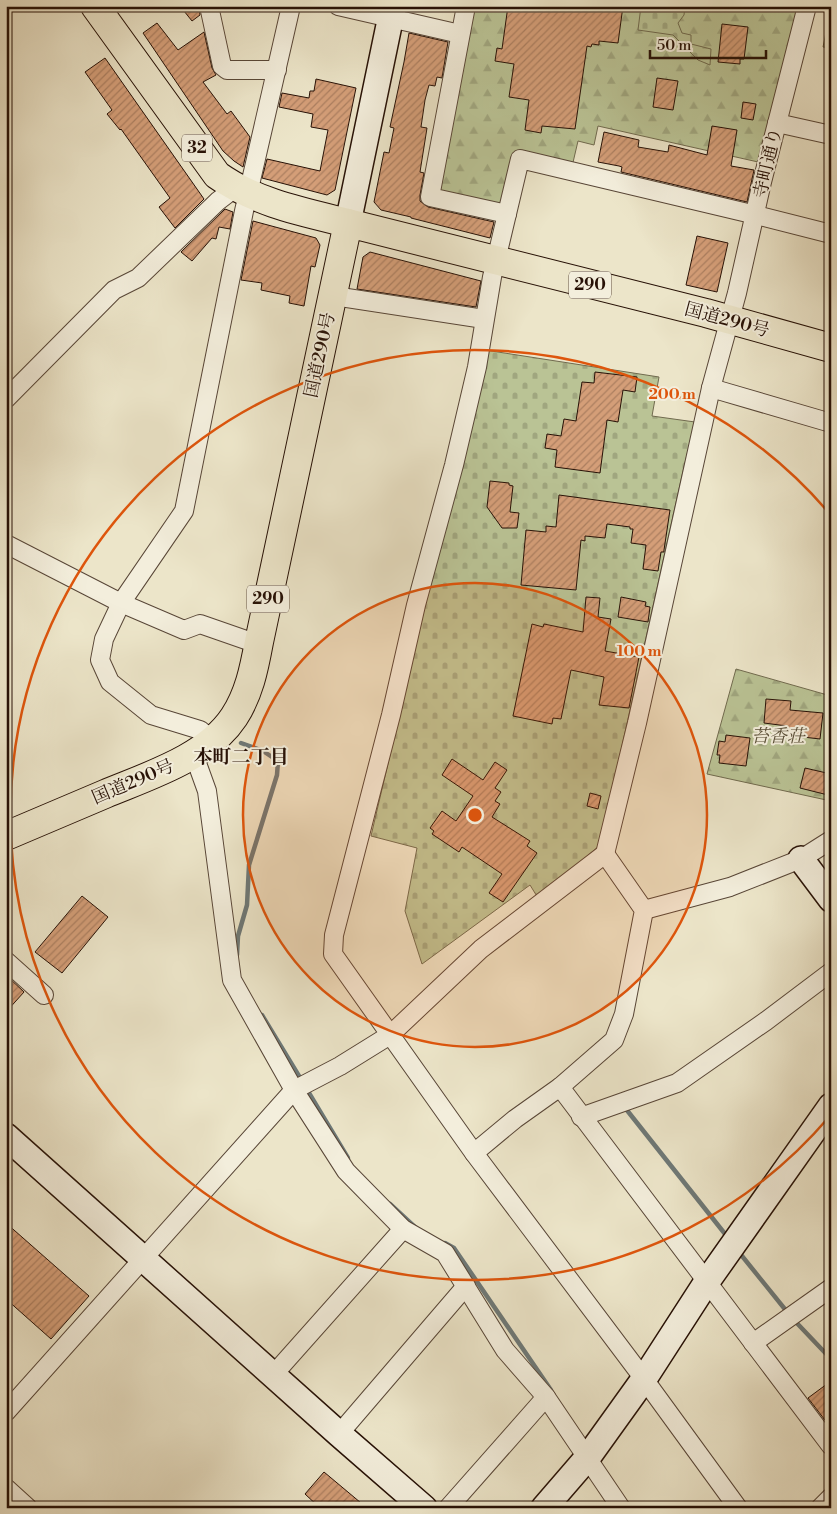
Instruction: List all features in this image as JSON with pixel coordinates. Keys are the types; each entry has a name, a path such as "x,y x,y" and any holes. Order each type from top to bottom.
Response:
{"main road":[{"name":"32","path":"100,8 217,175 260,200 348,224"},
{"name":"国道290号","path":"6,836 191,756 223,731 234,717 254,673 348,224 729,320 831,348"}],"street":[{"path":"209,6 222,66 227,70 277,70"},
{"path":"212,740 200,730 151,715 110,682 100,660 104,638 121,603 184,511 241,190 277,70 291,6"},
{"path":"338,6 392,12 460,34"},
{"path":"466,6 430,197 507,214"},
{"name":"寺町通り","path":"605,854 637,723 711,388 807,6"},
{"path":"348,224 392,12"},
{"path":"777,123 831,136"},
{"path":"738,1508 644,1379 474,1153 390,1035 333,954 334,934 391,716 416,605 454,465 477,367 484,319 496,262 520,160 831,234"},
{"path":"6,399 114,290 138,278 241,190"},
{"path":"333,294 347,298 484,319"},
{"path":"711,388 831,423"},
{"path":"6,544 121,603 184,630 200,624 246,640 259,642"},
{"path":"191,756 198,766 208,791 232,980 294,1090 346,1171 402,1229 445,1253 506,1350 546,1397 622,1508"},
{"path":"644,910 730,887 801,859 831,840"},
{"path":"6,1412 294,1090 340,1066 390,1035 480,950 605,854 644,910 624,1014 614,1040 560,1087 515,1119 474,1153"},
{"path":"801,859 831,899"},
{"path":"6,961 44,995"},
{"path":"581,1117 677,1083 766,1021 831,972"},
{"path":"560,1087 706,1283 831,1446"},
{"path":"544,1508 588,1457 644,1379 706,1283 831,1106"},
{"path":"6,1136 274,1374 338,1434 424,1508"},
{"path":"274,1374 402,1229"},
{"path":"338,1434 466,1286"},
{"path":"753,1343 831,1288"},
{"path":"448,1508 546,1397"},
{"path":"6,1488 28,1508"},
{"path":"820,1508 831,1498"}],"green space":[{"path":"466,6 806,6 767,164 598,126 594,145 578,141 571,171 520,160 507,214 430,197"},
{"path":"641,6 685,6 684,15 678,23 682,33 691,35 691,44 711,49 710,65 698,60 673,35 638,30"},
{"path":"831,8 831,48 823,47"},
{"path":"485,350 659,377 652,416 695,422 600,845 538,898 530,885 422,964 405,911 417,848 371,836"},
{"name":"苔香荘","path":"736,669 831,696 831,801 707,774"}],"building":[{"path":"180,6 199,6 200,15 192,21"},
{"path":"508,6 530,6 560,11 561,6 623,6 618,43 599,41 599,45 592,44 591,47 587,46 575,129 542,126 541,133 525,130 529,100 509,97 514,64 495,61 497,48 502,49"},
{"path":"157,23 178,50 204,32 212,68 216,75 203,82 227,114 231,111 250,137 243,167 223,151 143,33"},
{"path":"722,24 748,27 744,59 740,59 740,64 718,62"},
{"path":"409,33 448,42 442,78 437,77 435,86 429,85 425,100 421,127 427,128 420,172 424,173 420,201 428,207 494,222 490,238 381,210 374,202 384,152 389,153 394,128 390,127"},
{"path":"105,58 204,199 175,228 159,207 170,198 121,129 107,114 112,110 85,72"},
{"path":"657,78 678,81 673,110 653,107"},
{"path":"316,79 356,88 335,190 327,195 262,178 267,159 320,171 328,130 311,127 313,114 279,107 282,93 309,98 310,91 314,91"},
{"path":"743,102 756,104 753,120 741,118"},
{"path":"712,126 737,130 731,166 754,170 747,202 621,172 622,167 598,162 604,132 639,140 638,147 668,152 669,145 707,155"},
{"path":"225,209 233,212 230,229 219,227 216,239 212,238 192,261 181,252"},
{"path":"253,221 316,238 320,245 315,267 311,266 304,306 289,303 290,296 261,290 262,283 241,280"},
{"path":"697,236 728,243 717,292 686,285"},
{"path":"370,252 481,281 476,307 357,289 363,257"},
{"path":"595,372 637,377 635,392 623,390 618,422 607,420 600,473 555,467 557,450 545,448 547,434 561,436 564,419 576,421 582,382 594,383"},
{"path":"490,481 509,483 509,485 513,486 510,512 519,513 517,528 502,528 487,507"},
{"path":"559,495 670,510 664,552 661,552 658,571 643,569 646,545 631,543 633,529 607,524 605,538 585,536 585,541 581,540 576,590 521,585 526,530 546,532 546,526 556,527"},
{"path":"586,597 600,598 598,617 611,619 605,651 639,657 629,708 599,705 604,677 571,670 561,719 553,718 552,724 513,716 532,624 543,627 544,624 583,632"},
{"path":"621,597 646,602 645,606 650,607 648,622 618,617"},
{"path":"766,699 791,701 790,710 823,713 820,739 786,735 787,726 764,723"},
{"path":"726,735 750,738 746,766 719,763 720,755 717,755 719,741 725,742"},
{"path":"452,759 483,780 495,762 507,770 495,788 501,792 495,801 500,804 492,817 530,841 527,846 537,853 503,902 489,893 502,874 462,847 459,852 432,834 434,831 430,828 442,811 456,821 473,796 442,775"},
{"path":"805,768 831,774 828,795 800,788"},
{"path":"590,793 601,796 598,809 587,806"},
{"path":"82,896 108,917 62,973 35,952"},
{"path":"6,975 24,992 6,1012"},
{"path":"6,1223 89,1296 51,1339 6,1299"},
{"path":"831,1381 831,1428 808,1398"},
{"path":"324,1472 367,1508 320,1508 305,1494"}],"waterway":[{"path":"237,955 238,936 247,905 249,865 277,775 278,761 263,751 241,743"},
{"path":"262,1015 302,1081"},
{"path":"306,1088 348,1158"},
{"path":"626,1109 729,1239"},
{"path":"390,1204 416,1228"},
{"path":"445,1243 454,1248 551,1390"},
{"path":"738,1251 788,1313"},
{"path":"793,1319 831,1359"}],"district":[{"name":"本町二丁目","path":"241,757"}]}
